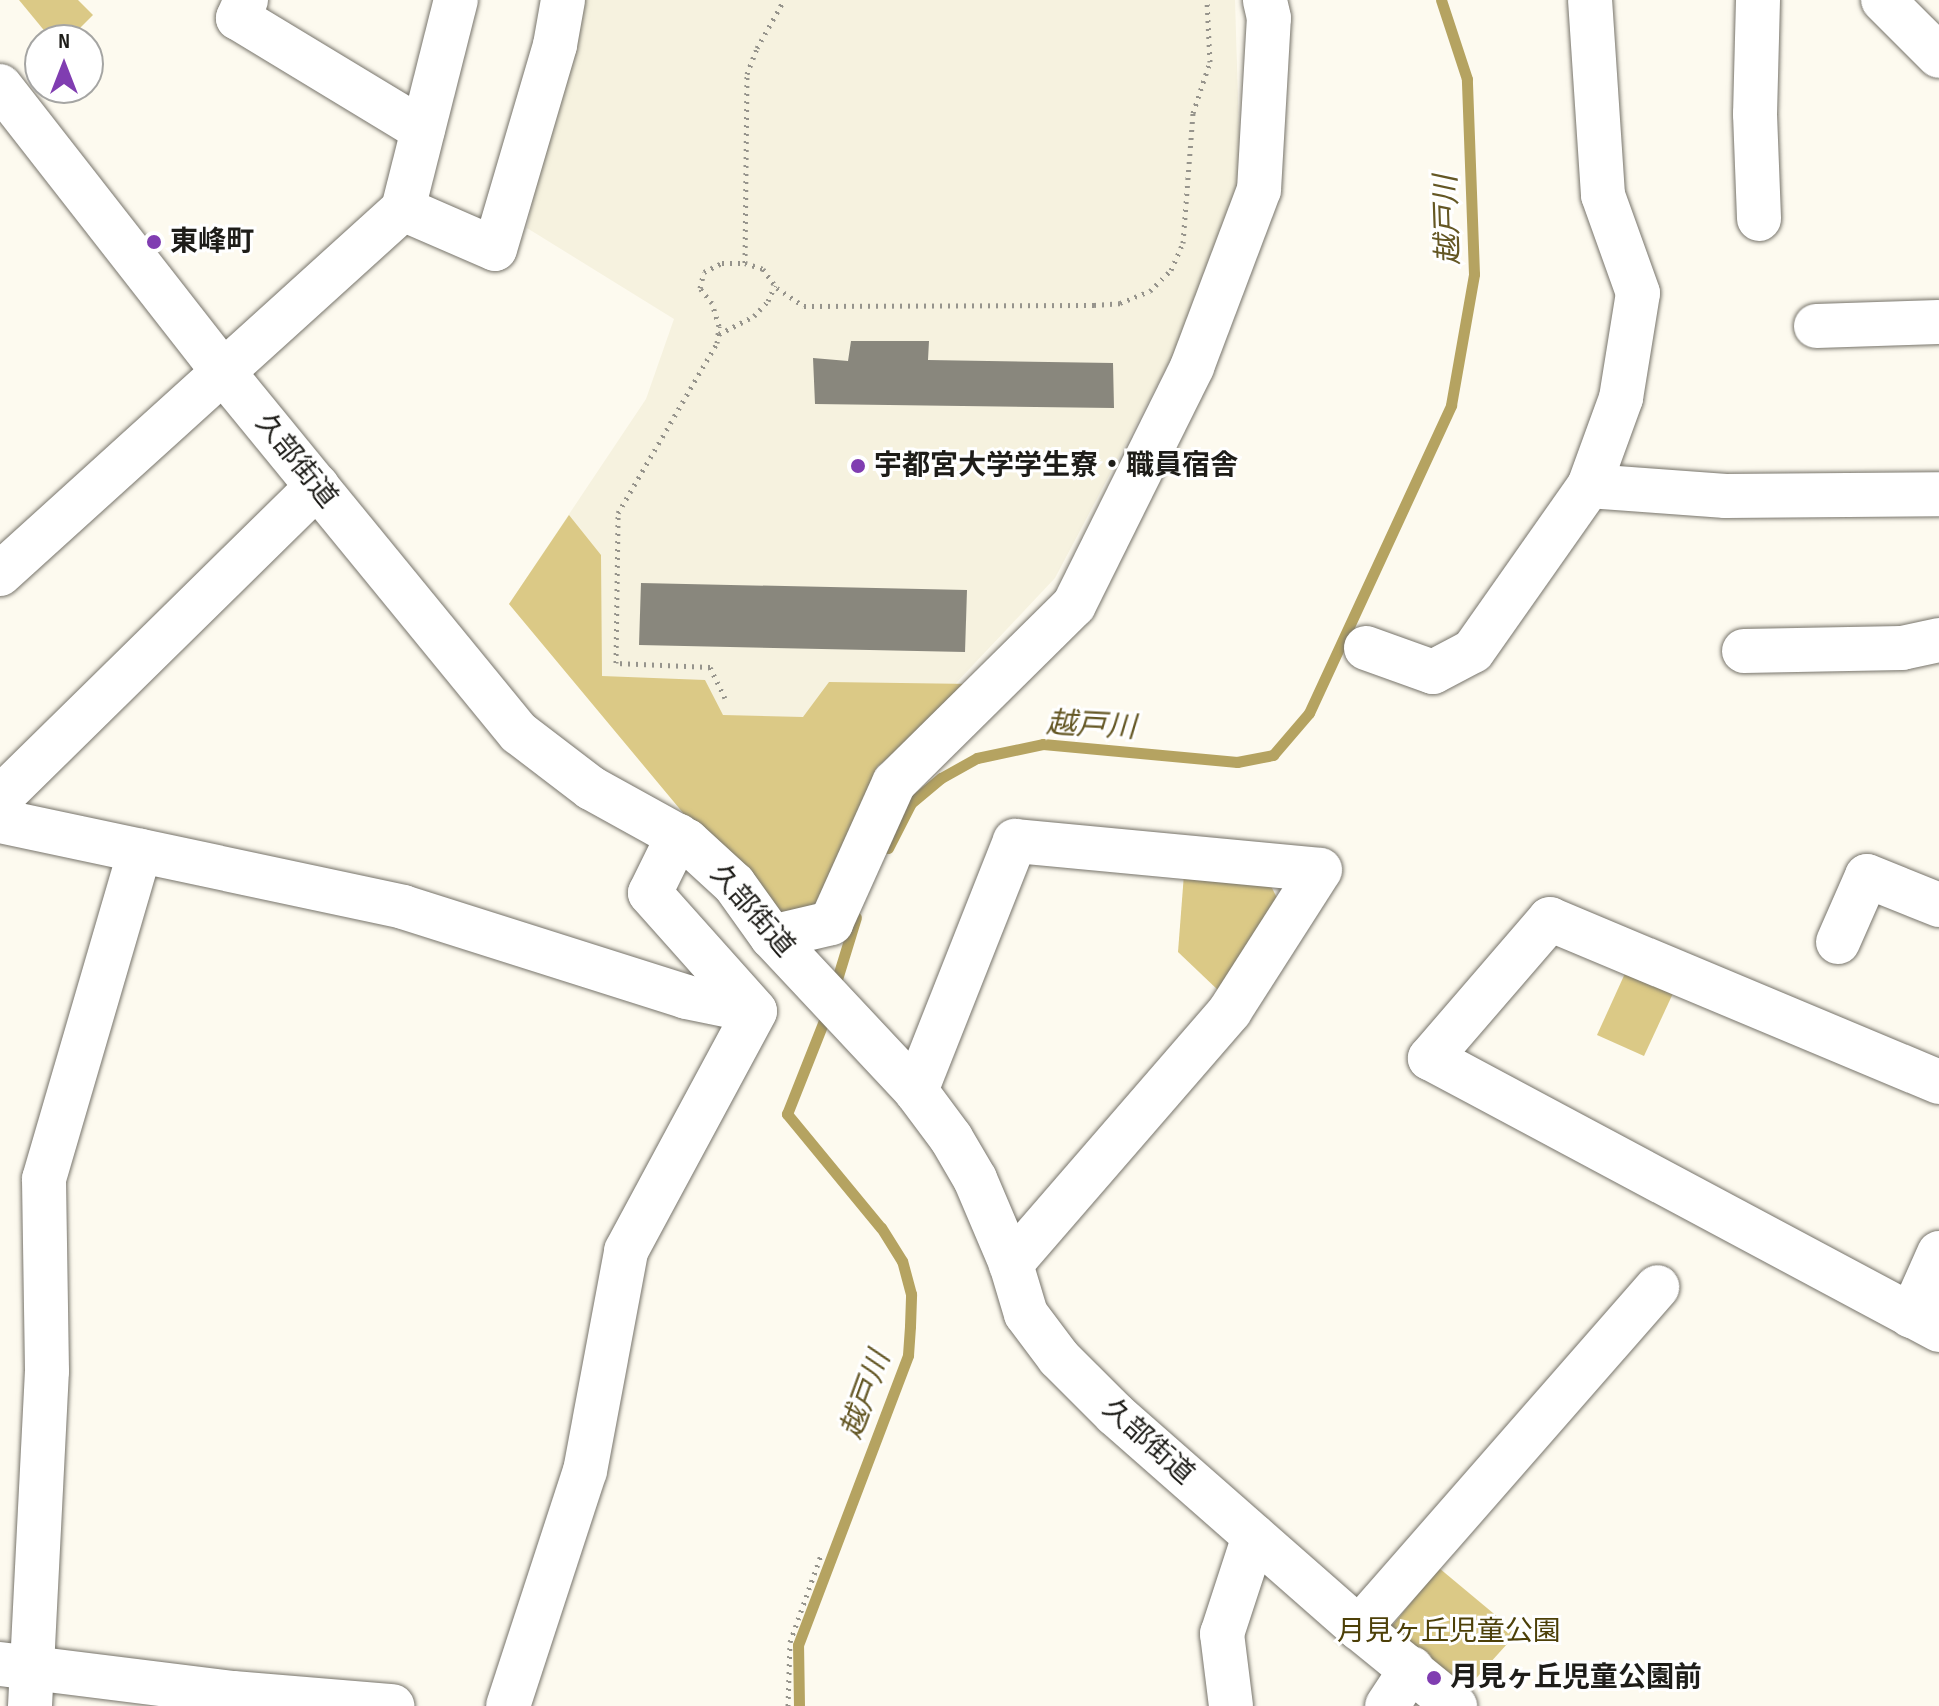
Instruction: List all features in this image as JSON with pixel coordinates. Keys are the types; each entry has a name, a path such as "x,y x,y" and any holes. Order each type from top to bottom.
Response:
{"street":[{"path":"246,0 238,18 423,130"},
{"path":"0,574 403,209 456,0"},
{"path":"403,209 495,249 555,45 563,0"},
{"path":"772,937 831,923 894,783 1074,605 1192,367 1259,190 1269,18 1265,0"},
{"path":"1366,648 1433,672 1473,651 1589,486 1621,398 1638,293 1603,195 1590,0"},
{"path":"1758,0 1755,114 1759,219"},
{"path":"1883,0 1939,56"},
{"name":"久部街道","path":"0,86 224,373 519,733 591,788 678,836 734,884 772,937 916,1091 951,1138 975,1179 1011,1264 1026,1314 1059,1358 1115,1414 1359,1628 1455,1706"},
{"path":"1816,326 1939,322"},
{"path":"0,798 317,486"},
{"path":"1589,486 1726,496 1939,494"},
{"path":"1744,651 1902,648 1939,640"},
{"path":"0,821 403,907 686,997 755,1011"},
{"path":"678,836 650,893 755,1011"},
{"path":"916,1091 1015,841 1320,870 1230,1011 1011,1264"},
{"path":"140,851 44,1179 47,1371 21,1678 392,1706"},
{"path":"1838,942 1867,876 1939,905"},
{"path":"1939,1082 1550,919 1430,1058 1925,1323 1939,1253"},
{"path":"508,1706 585,1471 626,1251 755,1011"},
{"path":"1359,1628 1657,1287"},
{"path":"1231,1706 1222,1634 1254,1536"},
{"path":"1387,1706 1412,1668"}],"path":[{"path":"745,263 747,74 757,48 784,0"},
{"path":"725,698 710,667 616,663 618,513 717,343 719,326 712,303 700,288 704,272 722,263 745,263 763,269 775,285 804,306 1094,305 1120,303 1150,291 1171,270 1183,243 1193,113 1210,62 1207,0"},
{"path":"718,335 754,316 768,301 775,285"},
{"path":"788,1706 790,1642 821,1555"}],"shaded area":[{"name":"宇都宮大学学生寮・職員宿舎","path":"573,0 1235,0 1241,198 1204,296 1055,578 877,767 809,933 784,934 509,604 646,399 674,319 527,228"}],"green space":[{"path":"19,0 78,0 93,15 84,24 39,24"},
{"path":"569,515 601,555 602,676 705,680 723,715 803,717 829,682 973,684 877,767 809,933 784,934 509,604"},
{"path":"1184,874 1269,882 1280,904 1220,992 1178,952"},
{"path":"1627,969 1675,989 1644,1056 1597,1035"},
{"name":"月見ヶ丘児童公園","path":"1439,1568 1517,1633 1461,1695 1383,1637"}],"building":[{"path":"851,341 929,341 928,360 1113,363 1114,408 815,404 813,358 848,361"},
{"path":"641,583 967,590 965,652 639,645"}],"waterway":[{"name":"越戸川","path":"888,848 911,803 941,778 977,758 1043,744 1237,762 1273,755 1309,713 1451,405 1474,274 1467,79 1441,0"},
{"name":"越戸川","path":"834,989 856,917"},
{"name":"越戸川","path":"799,1706 798,1645 908,1355 910,1326 911,1294 902,1261 881,1228 787,1114 827,1013"}],"place":[{"name":"東峰町","path":"154,242"},
{"name":"宇都宮大学学生寮・職員宿舎","path":"858,466"},
{"name":"月見ヶ丘児童公園前","path":"1434,1678"}]}
